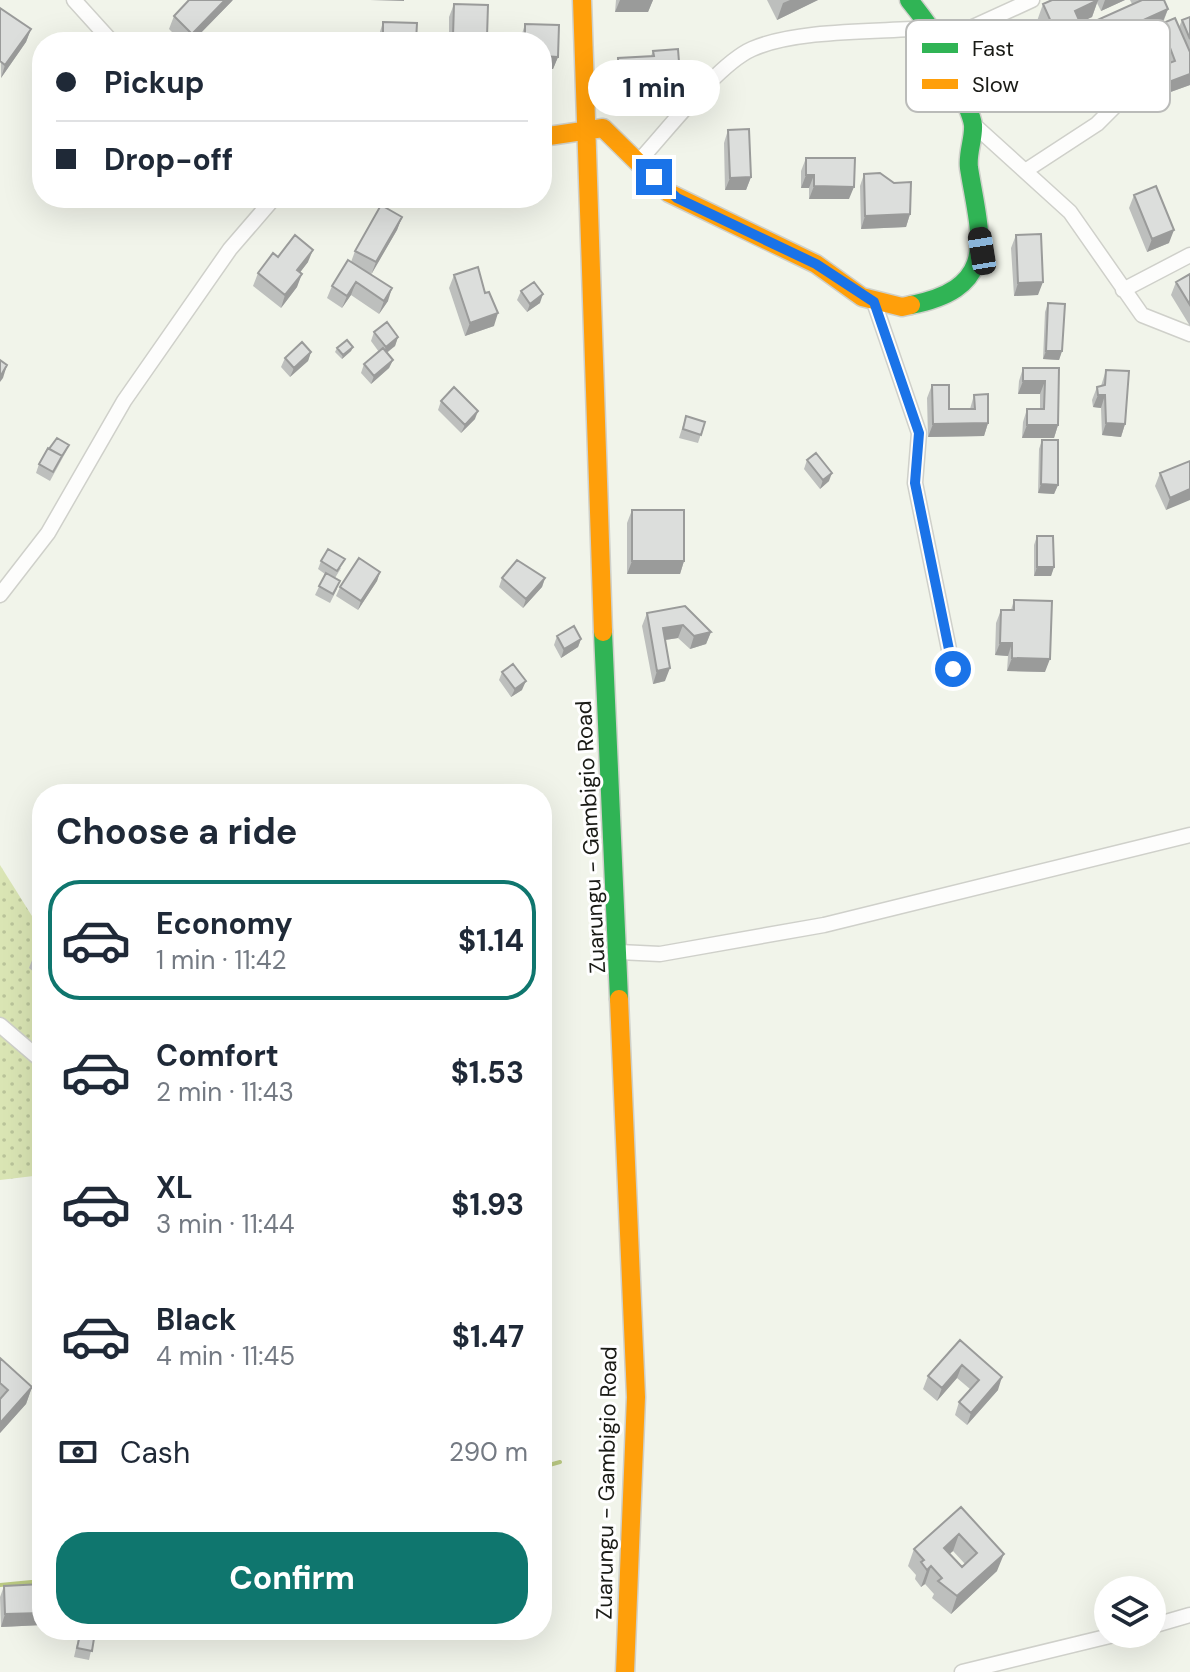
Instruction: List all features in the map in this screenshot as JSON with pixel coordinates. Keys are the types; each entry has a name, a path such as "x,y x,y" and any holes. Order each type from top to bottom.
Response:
{"street":[{"path":"74,0 103,32"},
{"name":"Zuarungu - Gambigio Road","path":"582,0 594,423 636,1397 625,1672"},
{"path":"909,0 924,20"},
{"path":"977,20 1032,0"},
{"path":"639,161 719,76 752,49 792,38 906,36"},
{"path":"968,112 973,124 1070,212 1142,315 1190,334"},
{"path":"1025,171 1097,124 1109,112"},
{"path":"552,136 603,128 677,198 816,264 874,302 902,307 937,300 956,288 975,267 982,251 968,160 973,124"},
{"path":"0,595 6,576 48,533 124,401 259,208"},
{"path":"1123,290 1190,255"},
{"path":"874,302 919,433 915,483 953,669"},
{"path":"619,952 660,954 824,925 1190,835"},
{"path":"0,1025 32,1052"},
{"path":"1166,1622 1189,1616"},
{"path":"962,1672 1094,1640"}],"green space":[{"path":"0,865 32,916 32,1176 0,1180"}],"building":[{"path":"189,0 225,0 194,32 190,32 174,16"},
{"path":"1052,0 1098,0 1075,11 1079,20 1050,20 1043,4"},
{"path":"1142,0 1164,0 1168,9 1144,20 1098,20"},
{"path":"454,4 488,5 487,32 453,32"},
{"path":"0,8 31,29 5,65 0,61"},
{"path":"1190,17 1190,39 1182,20"},
{"path":"1175,18 1190,52 1190,74 1170,82 1170,63 1175,61 1170,48 1170,20"},
{"path":"383,22 417,23 417,32 383,32"},
{"path":"525,24 559,25 558,57 552,57 552,32 525,32"},
{"path":"678,49 681,88 670,89 670,82 659,83 658,73 619,77 618,58 654,56 653,51"},
{"path":"749,129 751,177 730,178 728,130"},
{"path":"806,158 855,158 854,187 814,186 814,175 806,175"},
{"path":"880,173 894,183 911,182 910,214 865,216 864,174"},
{"path":"1156,186 1174,230 1152,239 1134,195"},
{"path":"379,208 386,208 402,217 376,262 355,251"},
{"path":"1041,234 1043,282 1018,283 1016,235"},
{"path":"295,235 313,250 297,270 302,274 285,295 258,273 273,253 278,257"},
{"path":"348,260 392,288 384,301 356,282 347,296 332,286"},
{"path":"478,267 485,293 489,292 498,313 470,323 454,275"},
{"path":"1190,274 1190,305 1176,282"},
{"path":"534,282 543,294 530,304 521,291"},
{"path":"1048,303 1065,304 1062,351 1046,351"},
{"path":"387,322 398,337 386,347 374,332"},
{"path":"347,340 353,347 343,355 337,348"},
{"path":"302,342 311,352 294,368 285,358"},
{"path":"383,348 393,360 374,376 364,364"},
{"path":"0,360 7,365 0,377"},
{"path":"1023,368 1059,368 1058,425 1027,425 1027,409 1044,409 1045,381 1023,381"},
{"path":"1106,370 1129,371 1125,424 1106,423 1105,395 1098,395 1097,387 1105,385"},
{"path":"932,385 949,385 949,409 975,409 974,395 988,394 988,423 933,424"},
{"path":"454,387 478,411 465,425 441,401"},
{"path":"686,416 705,422 701,435 683,429"},
{"path":"57,438 69,445 62,456 49,449"},
{"path":"1042,440 1058,440 1058,485 1041,484"},
{"path":"48,448 62,456 53,472 39,464"},
{"path":"816,453 832,473 823,480 807,460"},
{"path":"1190,461 1190,489 1170,498 1160,473"},
{"path":"632,510 684,510 684,561 632,561"},
{"path":"1037,536 1053,536 1054,567 1037,567"},
{"path":"328,549 345,559 337,571 321,561"},
{"path":"359,558 380,572 361,601 340,587"},
{"path":"517,560 545,578 526,599 502,578"},
{"path":"326,573 340,581 333,594 319,586"},
{"path":"1014,600 1052,601 1050,659 1012,658 1012,643 1000,643 1001,610 1014,610"},
{"path":"685,606 711,632 694,636 683,625 663,628 670,668 657,671 647,613"},
{"path":"574,626 581,639 564,649 557,636"},
{"path":"513,664 526,681 515,689 502,672"},
{"path":"960,1340 1002,1377 971,1413 959,1402 979,1380 962,1365 942,1388 928,1376"},
{"path":"0,1358 32,1387 0,1423 0,1399 8,1390 0,1383"},
{"path":"961,1507 1004,1554 957,1596 938,1581 942,1578 931,1566 927,1570 921,1562 924,1560 914,1549","holes":["959,1534 977,1553 962,1567 944,1548"]},
{"path":"32,1585 32,1613 5,1614 4,1586"},
{"path":"79,1640 94,1640 92,1651 77,1648"}],"waterway":[{"path":"552,1464 560,1462"},
{"path":"0,1585 32,1582"}],"traffic: fast":[{"path":"909,0 925,20"},
{"path":"911,305 940,297 960,286 972,272 978,256 977,216 969,168 973,125 969,112"},
{"path":"603,632 619,999"}],"traffic: slow":[{"path":"582,0 603,632"},
{"path":"552,136 603,128 669,193 816,264 862,297 902,307 911,305"},
{"path":"619,999 636,1397 625,1672"}],"route":[{"path":"654,177 677,198 826,269 862,297 874,302 919,433 915,483 953,669"}]}
